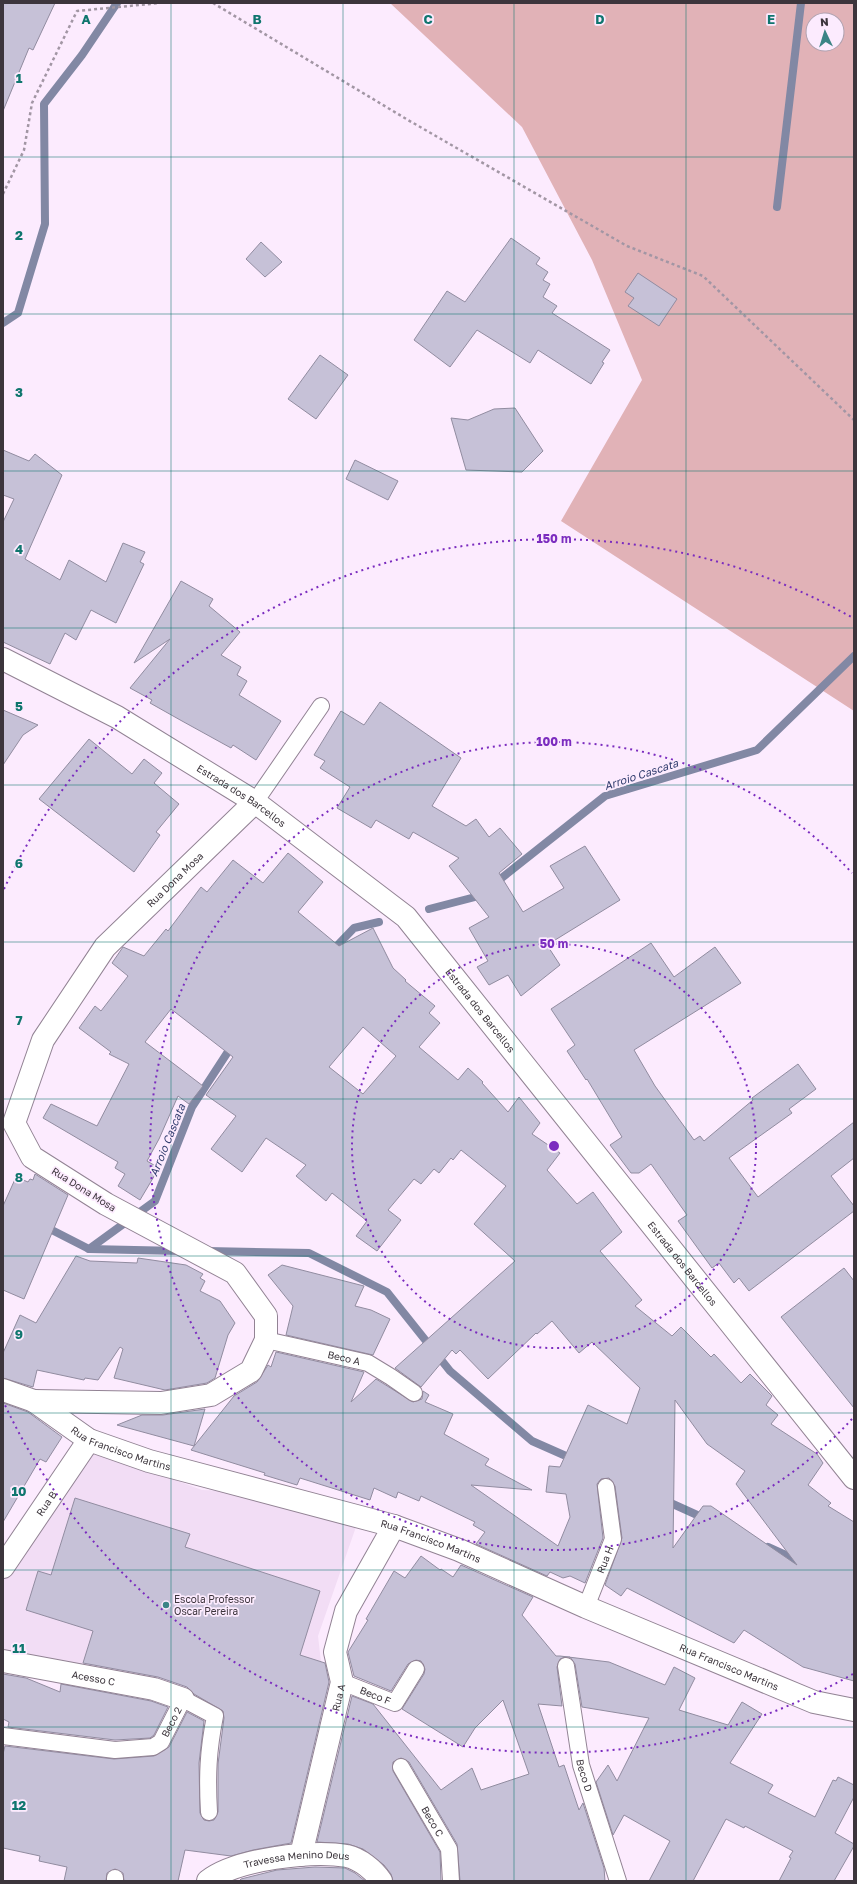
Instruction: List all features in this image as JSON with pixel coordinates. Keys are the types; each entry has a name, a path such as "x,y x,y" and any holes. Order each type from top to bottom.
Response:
{"street":[{"name":"Estrada dos Barcellos","path":"3,659 117,717 255,802 406,917 854,1478"},
{"name":"Rua Dona Mosa","path":"34,1401 162,1403 210,1395 251,1371 266,1340 266,1316 235,1273 106,1204 32,1157 14,1123 44,1040 105,947 255,802"},
{"name":"Rua Francisco Martins","path":"3,1390 34,1401 89,1440 149,1461 394,1526 460,1550 586,1606 814,1702 854,1710"},
{"name":"Rua B","path":"3,1567 89,1440"},
{"name":"Rua A","path":"301,1855 342,1682 335,1652 346,1611 394,1526"},
{"name":"Acesso C","path":"3,1661 154,1689 183,1698"},
{"name":"Travessa Menino Deus","path":"208,1881 213,1877 245,1864 301,1855 348,1856 362,1862 377,1875 381,1881"}],"lane":[{"path":"255,802 321,706"},
{"name":"Beco A","path":"266,1340 368,1363 414,1393"},
{"name":"Rua H","path":"586,1606 613,1539 606,1487"},
{"name":"Beco D","path":"566,1666 581,1765 618,1881"},
{"name":"Beco F","path":"342,1682 395,1703 416,1669"},
{"name":"Beco 2","path":"3,1736 115,1750 153,1747 161,1742 183,1698 215,1716 208,1751 207,1772 209,1812"},
{"name":"Beco C","path":"401,1767 449,1848 451,1881"}],"path":[{"path":"3,194 24,150 32,103 77,11 160,3"},
{"path":"213,3 415,124 627,246 703,276 854,420"}],"shaded area":[{"path":"390,3 854,3 854,711 561,521 642,380 592,260 522,127"},
{"name":"Escola Professor Oscar Pereira","path":"92,1449 202,1490 232,1491 357,1524 318,1636 321,1662 306,1704 207,1682 183,1690 3,1651 3,1574"}],"building":[{"path":"3,3 55,3 33,50 29,48 3,111"},
{"path":"511,238 540,258 536,264 548,272 543,280 550,284 543,297 557,306 552,313 610,350 591,384 538,350 530,363 477,330 450,367 414,340 447,291 465,302"},
{"path":"261,242 282,262 265,277 246,259"},
{"path":"638,273 677,299 659,326 628,306 634,298 625,292"},
{"path":"320,355 348,375 316,419 288,399"},
{"path":"515,408 543,451 522,472 466,470 451,418 468,420 494,409"},
{"path":"3,450 29,461 35,454 62,475 25,559 60,580 69,560 106,582 123,543 145,552 140,562 144,564 116,623 91,610 76,640 65,633 50,664 3,642 3,522 14,499 3,495"},
{"path":"355,460 398,481 388,500 346,479"},
{"path":"181,581 213,599 209,606 240,632 221,655 241,667 237,675 247,681 239,695 281,721 256,760 233,745 231,748 150,703 152,700 130,688 170,639 134,663"},
{"path":"380,702 461,758 432,806 466,826 476,819 489,837 500,828 522,854 499,873 523,912 564,888 550,866 585,846 620,900 547,945 560,965 521,996 508,975 489,985 477,967 488,961 469,928 489,917 449,866 459,858 413,832 409,839 376,820 371,828 337,808 350,787 320,768 325,761 314,755 341,711 364,725"},
{"path":"3,710 38,725 23,735 3,765"},
{"path":"89,739 132,774 144,759 162,773 154,783 179,804 156,832 160,835 134,872 39,799"},
{"path":"288,853 323,882 298,912 339,946 373,928 393,968 406,980 405,981 435,1006 429,1013 440,1023 419,1047 458,1080 468,1068 483,1082 482,1083 508,1112 519,1097 540,1123 532,1134 560,1153 547,1170 577,1204 593,1192 622,1232 600,1251 642,1300 635,1306 672,1336 681,1327 711,1357 714,1354 741,1383 750,1374 772,1396 766,1405 778,1415 771,1424 817,1454 823,1463 808,1485 831,1503 828,1506 854,1522 854,1681 803,1667 744,1630 734,1643 627,1588 621,1596 605,1585 622,1538 615,1486 609,1478 601,1479 597,1484 603,1538 585,1583 570,1576 563,1578 550,1572 547,1576 476,1544 485,1532 473,1525 475,1522 421,1496 419,1501 398,1492 396,1498 374,1488 370,1500 300,1478 297,1485 264,1475 265,1473 191,1450 234,1396 257,1382 268,1365 271,1367 276,1352 364,1372 351,1402 376,1379 413,1402 422,1399 423,1391 429,1395 425,1402 453,1414 444,1434 489,1459 485,1465 532,1490 471,1485 558,1546 570,1517 566,1494 546,1492 549,1466 560,1467 588,1405 627,1424 640,1388 592,1342 579,1353 552,1321 537,1334 536,1333 488,1379 460,1350 456,1354 452,1350 421,1387 395,1368 515,1261 474,1224 506,1186 461,1150 453,1160 451,1158 439,1173 434,1169 421,1184 414,1179 388,1210 401,1220 377,1251 356,1236 367,1221 332,1193 326,1201 296,1176 306,1165 266,1138 242,1172 211,1149 236,1116 206,1095 233,1057 171,1009 145,1042 203,1086 189,1104 178,1096 159,1139 147,1161 159,1168 140,1200 118,1186 125,1174 115,1168 118,1162 43,1118 51,1104 97,1126 129,1064 109,1054 111,1052 79,1028 95,1006 101,1011 128,976 112,963 123,947 144,956 166,929 168,931 201,887 207,892 233,860 263,883","holes":["363,1027 396,1056 363,1094 329,1067","675,1400 707,1444 745,1471 736,1484 797,1565 711,1506 703,1506 673,1548"]},
{"path":"651,943 674,977 715,947 741,983 634,1050 655,1086 694,1140 700,1136 704,1141 753,1100 752,1098 798,1064 816,1089 789,1109 792,1113 729,1158 758,1197 854,1122 854,1158 831,1176 854,1206 854,1211 749,1291 739,1278 734,1283 719,1263 712,1268 678,1221 687,1215 651,1164 639,1173 631,1173 610,1145 622,1137 587,1079 586,1080 567,1051 575,1045 551,1009"},
{"path":"35,1174 68,1195 24,1299 3,1290 3,1206 16,1177 28,1182 30,1179 33,1180"},
{"path":"76,1256 90,1261 137,1263 138,1258 186,1265 203,1274 200,1278 205,1281 200,1291 220,1301 235,1323 228,1335 215,1378 207,1383 165,1390 114,1378 123,1349 120,1347 98,1380 85,1378 84,1380 37,1370 33,1387 3,1378 3,1353 20,1315 36,1323"},
{"path":"282,1265 364,1286 355,1306 371,1310 390,1319 373,1355 286,1335 293,1306 268,1275"},
{"path":"844,1268 854,1281 854,1408 781,1317"},
{"path":"3,1403 28,1412 62,1437 46,1462 40,1459 3,1522"},
{"path":"205,1409 194,1446 117,1425 142,1415 163,1415"},
{"path":"75,1498 190,1534 185,1547 320,1591 300,1655 325,1663 329,1682 291,1843 253,1850 231,1856 185,1850 178,1881 124,1881 123,1873 115,1869 107,1873 106,1881 64,1881 67,1867 39,1861 40,1856 3,1848 3,1754 5,1746 114,1759 154,1756 169,1747 187,1712 204,1721 199,1763 200,1813 204,1820 209,1821 214,1820 218,1812 218,1764 224,1718 223,1711 194,1694 187,1687 158,1677 83,1663 93,1631 26,1610 38,1571 51,1575"},
{"path":"421,1556 440,1570 441,1569 453,1577 461,1565 533,1597 522,1615 556,1656 568,1657 560,1659 557,1667 562,1706 538,1704 559,1767 564,1765 579,1810 583,1803 604,1868 605,1881 460,1881 457,1844 409,1762 401,1758 393,1762 393,1771 440,1852 441,1881 393,1881 391,1874 384,1865 363,1849 348,1844 317,1842 352,1696 373,1704 441,1790 472,1768 481,1790 529,1774 503,1700 475,1728 463,1747 402,1709 424,1674 425,1669 421,1661 416,1660 408,1664 391,1691 354,1676 348,1652 368,1620 366,1619 394,1571 405,1578"},
{"path":"570,1657 609,1662 665,1685 674,1667 695,1678 679,1710 728,1725 742,1702 762,1714 730,1763 773,1785 768,1793 815,1817 833,1780 836,1781 838,1777 854,1785 854,1797 835,1833 854,1844 854,1846 834,1881 779,1881 793,1851 745,1826 744,1828 726,1819 693,1881 649,1881 670,1841 624,1815 613,1835 596,1782 608,1765 617,1781 649,1718 582,1707 575,1664"},
{"path":"3,1674 26,1678 60,1692 61,1684 151,1701 168,1707 154,1735 150,1738 115,1740 8,1727 9,1722 3,1719"},
{"path":"315,1867 345,1868 355,1873 365,1881 239,1881 241,1879 277,1870"}],"waterway":[{"path":"3,323 18,313 45,224 44,104 82,55 117,3"},
{"path":"777,207 801,3"},
{"name":"Arroio Cascata","path":"494,884 605,796 757,750 854,656"},
{"name":"Arroio Cascata","path":"429,909 479,896 482,893"},
{"name":"Arroio Cascata","path":"331,952 354,928 379,922"},
{"name":"Arroio Cascata","path":"44,1226 89,1249 155,1201 192,1107 233,1044"},
{"path":"89,1249 180,1251"},
{"path":"207,1251 309,1253 387,1292 450,1371 532,1441 575,1460"},
{"path":"664,1500 706,1519"},
{"path":"768,1547 801,1562"}],"place":[{"name":"Escola Professor Oscar Pereira","path":"166,1605"}]}
